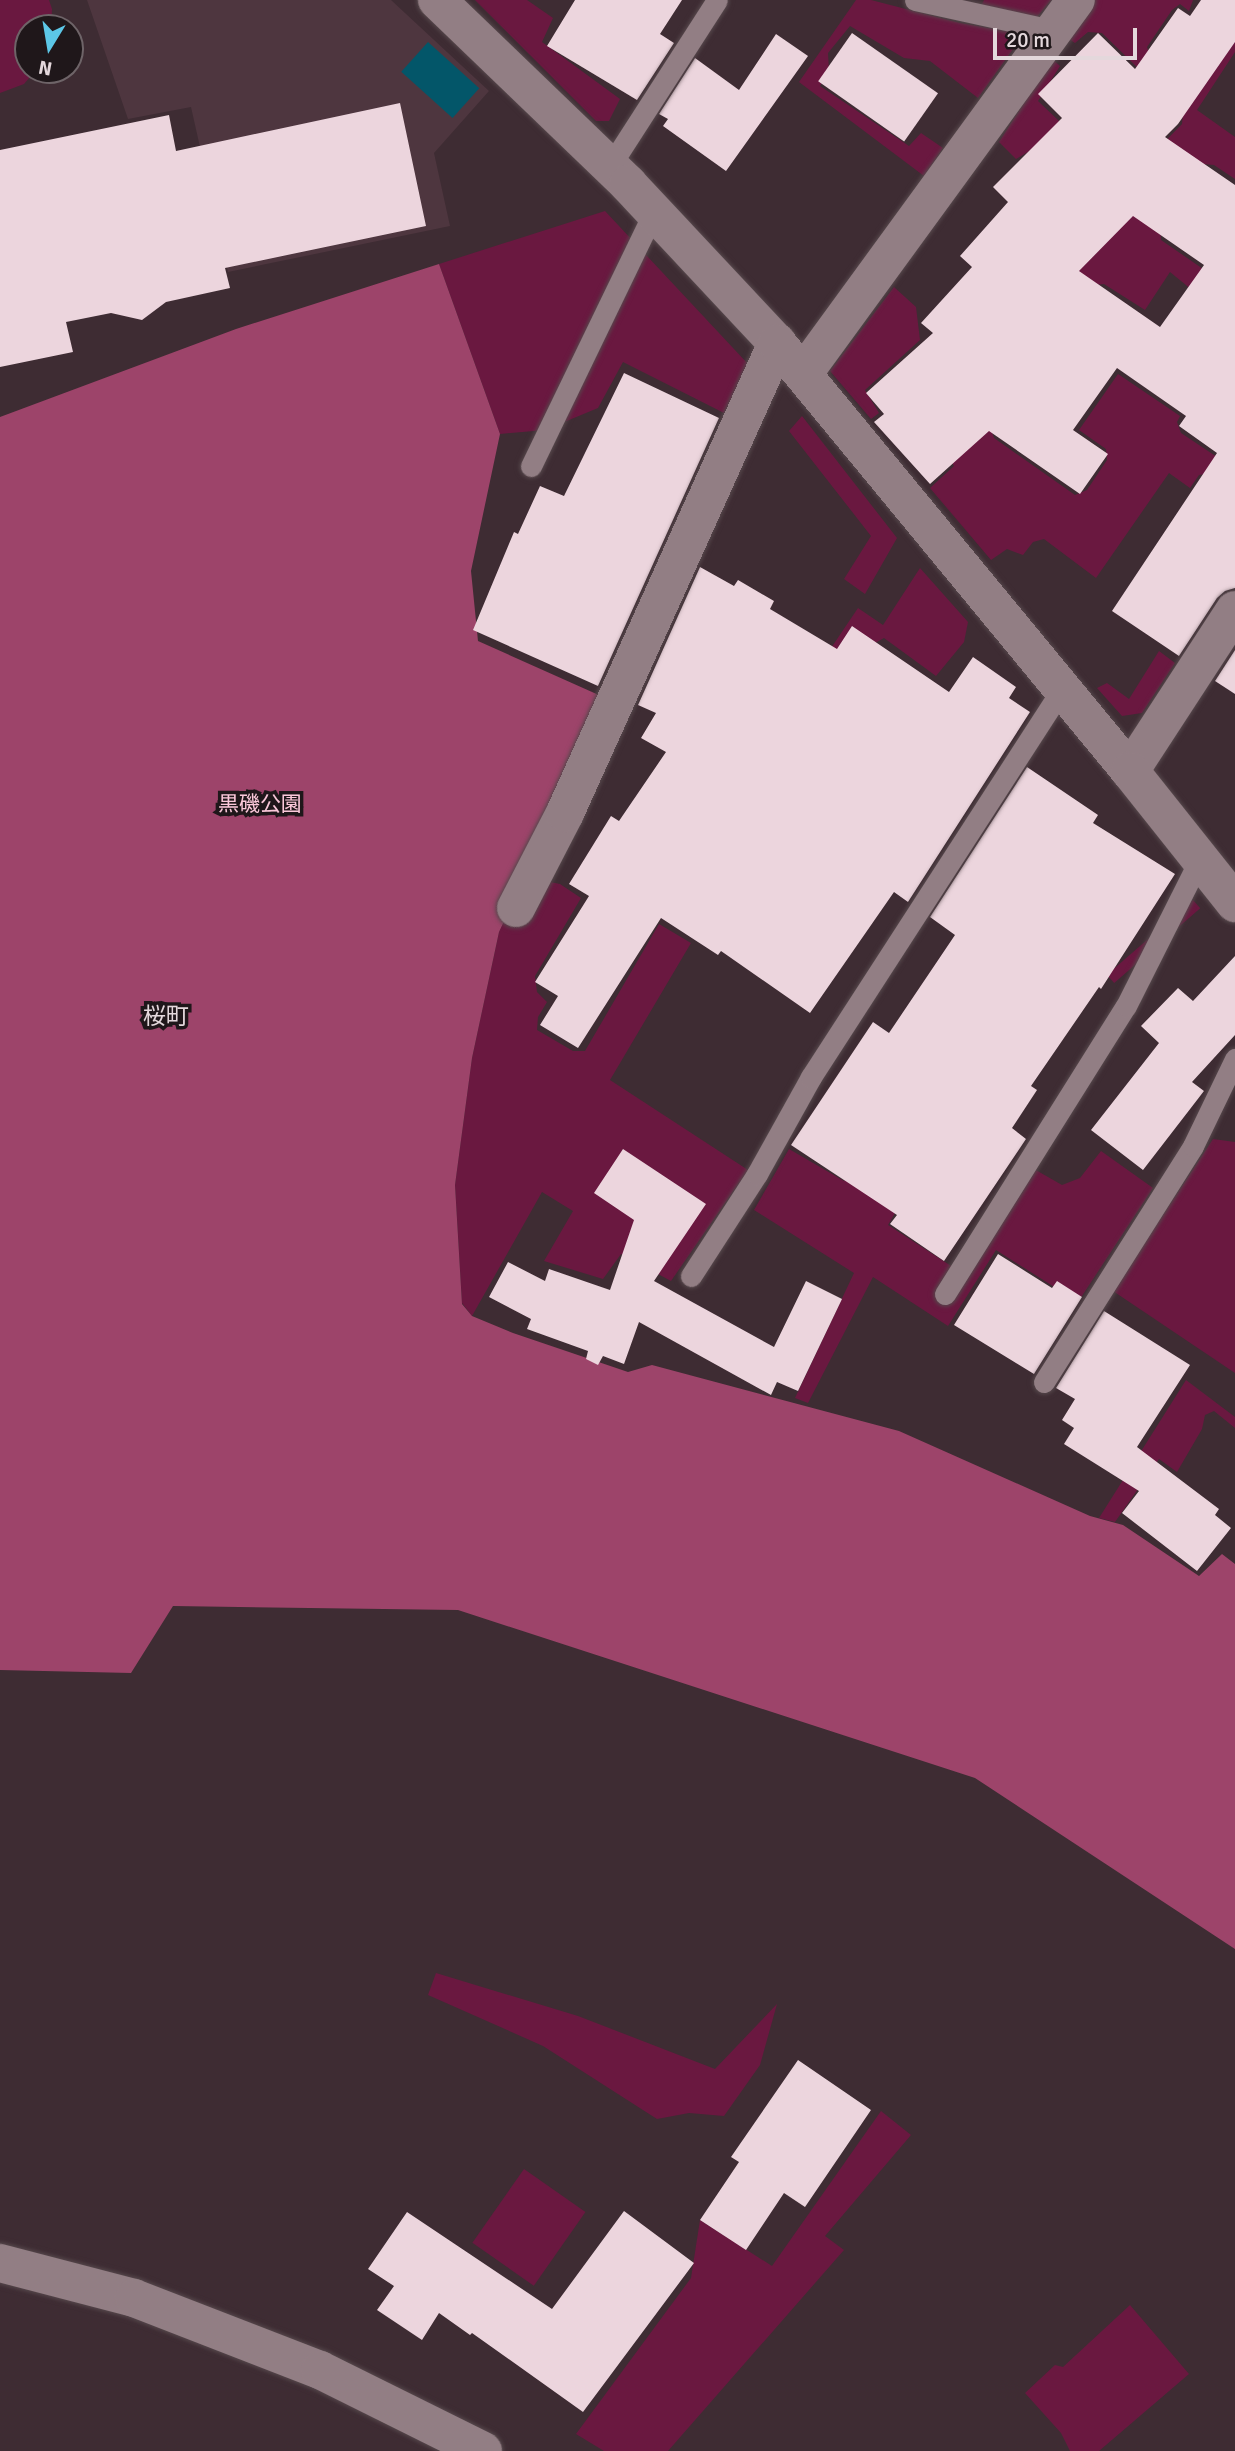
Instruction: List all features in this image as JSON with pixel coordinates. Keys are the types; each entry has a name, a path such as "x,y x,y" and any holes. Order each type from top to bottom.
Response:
{"street":[{"path":"437,0 610,166 776,343 1060,690 1130,771 1235,903"},
{"path":"803,374 1076,0"},
{"path":"516,908 565,813 776,343"},
{"path":"1130,771 1235,610"},
{"path":"0,2263 147,2302 320,2370 483,2451"}],"lane":[{"path":"610,166 717,0"},
{"path":"915,0 1052,30"},
{"path":"531,466 654,211"},
{"path":"691,1276 757,1174 811,1077 1060,690"},
{"path":"944,1294 1126,1006 1200,859"},
{"path":"1044,1382 1193,1146 1235,1059"}],"shaded area":[{"path":"0,0 49,0 52,14 14,14 14,84 24,84 0,93"},
{"path":"87,0 391,0 489,91 434,153 450,226 228,272 191,107 128,119"},
{"path":"475,0 527,0 553,18 542,42 620,99 609,121 596,121"},
{"path":"856,0 871,0 960,23 1024,34 978,98 930,61 904,58 850,26 828,53 829,71 820,86 909,146 921,133 943,148 924,176 799,82"},
{"path":"984,0 1051,0 1037,17 981,6"},
{"path":"1086,0 1193,0 1189,11 1180,4 1172,10 1147,47 1151,59 1235,41 1235,52 1197,110 1235,137 1235,179 1214,165 1203,164 1160,226 1161,240 1235,291 1192,290 1170,272 1145,310 1104,284 1095,285 990,427 994,438 1075,495 1087,490 1107,460 1106,449 1079,430 1118,374 1180,416 1177,422 1181,433 1235,469 1199,475 1190,488 1169,473 1096,578 1044,539 1033,542 1023,555 1007,549 991,560 930,488 954,466 951,461 1033,149 1016,159 999,142 1052,59 1060,66 1038,101 1121,180 1130,177 1182,124 1183,112 1102,33 1088,32 1075,43 1069,39"},
{"path":"605,211 748,364 724,413 623,362 598,408 545,430 500,434 439,264"},
{"path":"894,287 916,307 920,340 865,390 879,413 871,419 830,371"},
{"path":"802,416 897,538 865,594 844,579 871,536 789,431"},
{"path":"920,568 968,622 964,642 936,676 884,638 861,651 767,743 858,608 883,625"},
{"path":"1159,651 1175,663 1142,713 1122,716 1097,688 1107,683 1129,699"},
{"path":"525,877 560,884 581,898 535,976 537,992 547,1002 538,1017 537,1030 573,1051 585,1051 659,924 691,943 610,1080 748,1170 671,1281 621,1254 603,1279 544,1261 573,1211 542,1192 472,1316 462,1303 455,1185 472,1058 499,932"},
{"path":"1193,900 1200,908 1114,983 1107,975"},
{"path":"1213,1139 1235,1142 1235,1373 1113,1291"},
{"path":"789,1149 844,1181 848,1176 899,1206 888,1225 965,1275 1034,1169 1062,1185 1080,1178 1101,1151 1153,1188 1078,1302 996,1250 948,1326 873,1277 808,1403 795,1398 854,1273 754,1210"},
{"path":"1186,1380 1235,1417 1235,1428 1214,1411 1205,1415 1202,1429 1177,1472 1159,1459 1115,1522 1099,1518"},
{"path":"436,1973 578,2016 715,2069 777,2004 760,2065 724,2116 689,2113 657,2119 543,2046 428,1995"},
{"path":"881,2111 911,2135 825,2236 844,2250 668,2451 604,2451 576,2434 691,2278 700,2220 772,2266"},
{"path":"524,2169 585,2212 534,2286 472,2243"},
{"path":"1130,2305 1189,2374 1099,2451 1070,2451 1061,2433 1025,2393 1055,2365 1063,2367"}],"green space":[{"name":"黒磯公園","path":"439,264 500,434 471,571 478,641 601,696 562,799 499,932 472,1058 455,1185 462,1304 472,1316 513,1333 628,1372 652,1365 899,1431 1090,1516 1123,1525 1199,1576 1222,1554 1235,1564 1235,1949 975,1778 458,1610 173,1606 131,1673 0,1670 0,417 236,329"}],"water":[{"path":"428,42 479,88 453,118 401,72"}],"building":[{"path":"575,0 682,0 660,34 674,43 637,100 547,46"},
{"path":"1201,0 1235,0 1235,42 1178,124 1165,137 1235,185 1235,588 1225,591 1217,598 1179,656 1112,611 1217,453 1179,426 1186,416 1117,368 1073,430 1108,454 1080,494 989,431 930,484 874,422 884,414 866,393 933,333 921,323 972,267 960,256 1008,202 993,187 1062,118 1038,94 1098,33 1135,69 1178,8 1190,16","holes":["1133,216 1204,265 1160,327 1079,271"]},
{"path":"852,33 938,93 904,142 818,81"},
{"path":"776,34 808,56 726,171 663,126 668,119 659,114 695,58 739,90"},
{"path":"400,103 426,226 225,268 230,288 166,302 142,320 111,313 66,322 73,352 0,367 0,150 169,115 176,151"},
{"path":"624,373 719,418 598,686 473,630 514,532 518,534 540,486 564,496"},
{"path":"700,567 734,586 738,580 774,601 770,609 837,649 852,626 949,692 973,657 1016,687 1009,698 1030,712 908,902 894,892 810,1013 721,951 718,955 661,918 578,1048 540,1025 558,996 535,982 589,896 569,884 611,816 619,821 666,752 641,738 656,713 638,705"},
{"path":"1235,650 1235,694 1215,681"},
{"path":"1027,767 1098,815 1093,823 1175,874 1101,989 1099,987 1031,1086 1037,1090 1012,1128 1026,1139 944,1261 890,1224 897,1215 791,1145 873,1022 889,1033 955,935 930,917"},
{"path":"1235,956 1235,1035 1192,1082 1204,1091 1143,1170 1091,1130 1159,1043 1141,1026 1178,988 1193,1001"},
{"path":"623,1149 706,1204 654,1281 774,1347 806,1281 842,1299 798,1391 777,1382 771,1395 639,1322 624,1364 603,1356 598,1365 586,1359 588,1351 527,1329 531,1319 489,1297 508,1262 545,1281 549,1269 610,1290 634,1220 594,1193"},
{"path":"998,1254 1052,1288 1057,1281 1082,1297 1034,1374 954,1325"},
{"path":"1104,1311 1190,1365 1137,1447 1219,1509 1215,1515 1231,1528 1197,1571 1122,1513 1139,1491 1064,1444 1074,1428 1062,1420 1075,1399 1056,1388"},
{"path":"798,2060 871,2110 805,2207 784,2193 746,2250 700,2220 739,2162 731,2157"},
{"path":"624,2211 694,2263 583,2412 472,2333 470,2335 439,2313 422,2340 377,2310 394,2286 368,2269 407,2212 552,2309"}],"district":[{"name":"桜町","path":"166,1017"}]}
